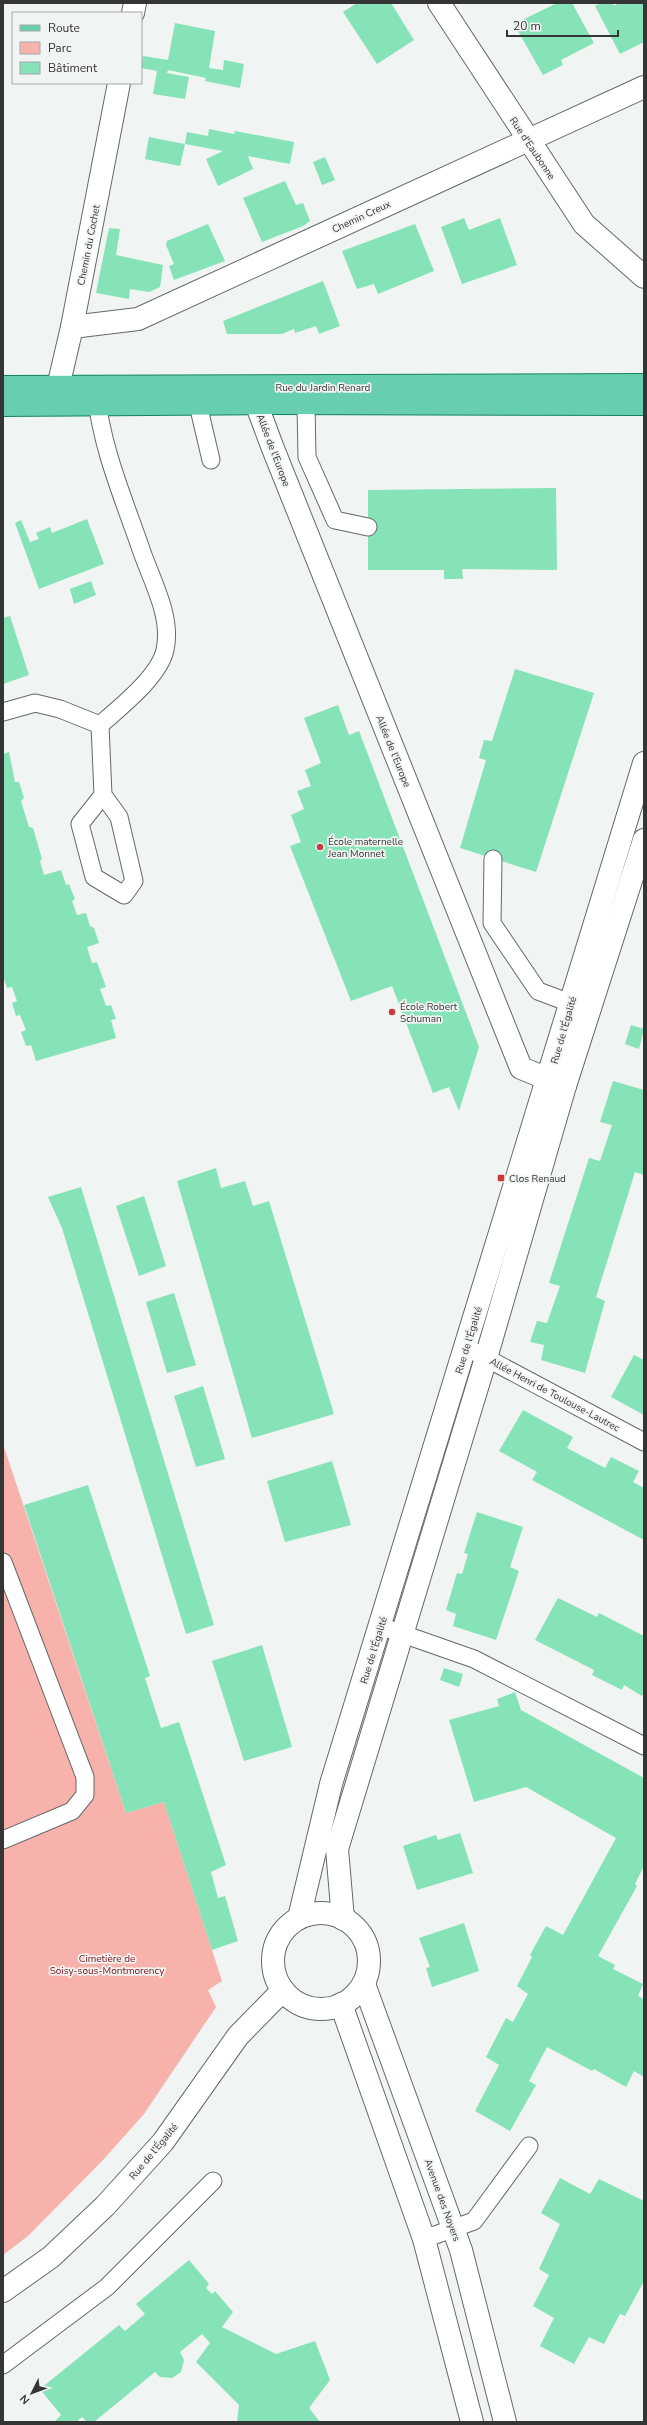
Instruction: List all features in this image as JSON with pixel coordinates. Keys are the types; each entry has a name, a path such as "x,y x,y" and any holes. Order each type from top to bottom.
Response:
{"main road":[{"name":"Rue du Jardin Renard","path":"3,387 55,396 97,396 256,395 644,385"},
{"name":"Rue du Jardin Renard","path":"256,395 306,403 644,404"},
{"name":"Rue du Jardin Renard","path":"3,405 55,396"}],"street":[{"name":"Rue d'Eaubonne","path":"440,3 584,224 644,277"},
{"name":"Chemin du Cochet","path":"55,396 72,327 119,84"},
{"name":"Chemin Creux","path":"72,327 138,319 644,86"},
{"name":"Allée de l'Europe","path":"256,395 521,1068 557,1082"},
{"name":"Rue de l'Égalité","path":"343,1919 337,1849 401,1633 486,1358 557,1082 570,1003 644,763"},
{"name":"Rue de l'Égalité","path":"299,1918 331,1784 466,1348 557,1082 644,840"},
{"path":"321,1914 343,1919 355,1927 364,1940 368,1954 368,1969 364,1984 354,1996 331,2008 310,2008 300,2004 283,1990 275,1975 274,1958 277,1942 286,1929 299,1918 321,1914"},
{"name":"Avenue des Noyers","path":"364,1984 453,2229 505,2422"},
{"name":"Rue de l'Égalité","path":"3,2291 51,2257 111,2200 163,2142 238,2036 283,1990"},
{"path":"341,2004 424,2239 472,2422"}],"lane":[{"path":"196,395 211,460"},
{"path":"97,396 113,470 167,624 165,652 147,681 100,725 103,795 118,817 134,880 124,895 94,877 80,824 103,795"},
{"path":"306,403 307,457 335,520 368,528"},
{"path":"3,712 35,703 60,709 100,725"},
{"path":"493,858 492,923 538,991 570,1003"},
{"name":"Allée Henri de Toulouse-Lautrec","path":"466,1348 644,1442"},
{"path":"3,1562 85,1777 85,1794 72,1810 3,1840"},
{"path":"380,1626 474,1659 644,1746"},
{"path":"424,2239 474,2221 529,2146"},
{"path":"3,2365 107,2287 213,2181"}],"green space":[{"name":"Cimetière de Soisy-sous-Montmorency","path":"3,1444 126,1813 164,1802 222,1981 208,1990 216,2007 144,2114 103,2160 28,2236 3,2255"}],"building":[{"path":"357,3 391,3 414,40 377,64 343,12"},
{"path":"557,3 572,3 594,43 561,60 563,65 543,75 514,24"},
{"path":"601,3 612,3 614,6 619,3 644,3 644,42 620,54 595,6"},
{"path":"175,23 215,31 209,68 223,70 224,60 244,64 240,88 205,81 206,78 168,70 167,73 189,77 185,99 153,94 157,71 142,68 143,56 168,60"},
{"path":"209,129 234,134 235,131 294,142 290,164 248,156 253,169 218,186 206,159 223,151 185,144 187,132 208,136"},
{"path":"149,137 185,144 180,166 145,159"},
{"path":"325,157 335,180 322,185 313,162"},
{"path":"285,181 296,205 303,203 310,221 303,226 262,242 243,198"},
{"path":"464,218 469,230 500,218 517,265 462,284 441,227"},
{"path":"208,224 225,261 174,280 169,266 174,264 166,245 167,241"},
{"path":"415,224 434,271 378,294 374,284 357,289 342,251"},
{"path":"109,228 120,229 116,255 163,265 160,287 149,292 130,289 129,299 96,293"},
{"path":"323,281 340,326 319,334 316,326 295,333 294,329 282,334 227,334 223,321"},
{"path":"556,488 557,570 462,569 463,579 444,579 444,570 368,570 368,490"},
{"path":"87,519 104,564 39,589 15,523 21,520 30,542 39,539 36,533 50,527 52,533"},
{"path":"91,581 96,595 74,604 70,589"},
{"path":"10,616 29,675 3,684 3,618"},
{"path":"515,669 594,693 536,872 460,848 486,760 479,758 484,740 492,741"},
{"path":"338,705 349,735 359,731 479,1047 459,1111 449,1087 433,1093 392,986 351,1001 290,846 301,842 291,815 304,809 297,791 311,786 305,770 321,763 304,718"},
{"path":"9,752 15,782 19,782 24,798 21,801 29,827 33,828 42,859 40,861 44,875 61,870 66,885 69,884 75,899 72,901 77,915 86,913 90,926 94,928 99,943 87,947 92,963 97,962 106,987 100,989 106,1006 111,1005 116,1019 111,1020 116,1038 36,1061 31,1045 26,1046 21,1032 26,1030 20,1015 16,1016 12,1003 17,1001 12,987 7,988 3,976 3,754"},
{"path":"631,1025 644,1029 639,1049 625,1044"},
{"path":"613,1081 644,1090 644,1175 635,1172 596,1297 605,1301 585,1373 541,1360 544,1345 530,1342 537,1321 547,1323 560,1286 549,1283 589,1158 600,1161 612,1125 600,1122"},
{"path":"216,1168 221,1188 245,1181 253,1206 269,1201 334,1414 252,1438 177,1181"},
{"path":"81,1187 214,1625 186,1634 62,1228 48,1197"},
{"path":"144,1196 166,1266 139,1276 116,1206"},
{"path":"174,1293 196,1365 167,1373 146,1302"},
{"path":"634,1355 644,1360 644,1415 611,1397"},
{"path":"203,1386 225,1459 196,1467 174,1396"},
{"path":"523,1410 573,1437 567,1448 605,1468 611,1457 639,1471 633,1482 644,1488 644,1540 532,1480 537,1472 499,1451"},
{"path":"332,1461 351,1525 285,1542 267,1481"},
{"path":"88,1485 150,1676 145,1678 161,1728 179,1722 226,1865 211,1872 218,1898 225,1896 238,1941 212,1950 164,1802 126,1813 24,1505"},
{"path":"477,1512 523,1527 510,1567 519,1571 496,1640 453,1626 456,1614 446,1610 457,1573 462,1574 468,1554 464,1553"},
{"path":"558,1598 597,1617 599,1613 644,1636 644,1692 642,1696 624,1685 622,1690 592,1675 594,1670 535,1640"},
{"path":"262,1645 292,1747 244,1761 212,1661"},
{"path":"444,1668 463,1674 459,1687 440,1680"},
{"path":"515,1692 521,1710 644,1778 644,1866 635,1884 637,1886 598,1956 615,1965 613,1969 643,1984 638,1996 644,1999 644,2077 634,2071 626,2087 594,2069 592,2071 547,2047 529,2081 536,2085 510,2131 475,2111 499,2065 486,2057 506,2018 513,2022 528,1994 517,1986 532,1957 530,1955 546,1926 563,1935 616,1838 526,1787 474,1802 449,1720 499,1706 497,1699"},
{"path":"460,1833 473,1873 417,1890 403,1846 436,1835 438,1840"},
{"path":"464,1923 479,1971 432,1987 426,1968 430,1967 419,1938"},
{"path":"560,2178 590,2194 599,2179 644,2201 644,2281 625,2316 620,2314 604,2344 589,2337 574,2364 540,2346 554,2318 533,2306 549,2275 539,2269 560,2224 541,2213"},
{"path":"189,2260 209,2284 206,2288 212,2294 215,2291 233,2312 222,2327 276,2354 315,2341 330,2380 309,2408 320,2422 237,2422 239,2405 196,2362 210,2343 202,2334 180,2352 184,2360 181,2372 172,2378 160,2377 155,2372 94,2422 87,2422 82,2417 76,2422 54,2422 61,2415 40,2389 119,2325 125,2331 145,2314 136,2304"}],"place":[{"name":"École maternelle Jean Monnet","path":"320,847"},
{"name":"École Robert Schuman","path":"392,1012"},
{"name":"Clos Renaud","path":"501,1178"}]}
